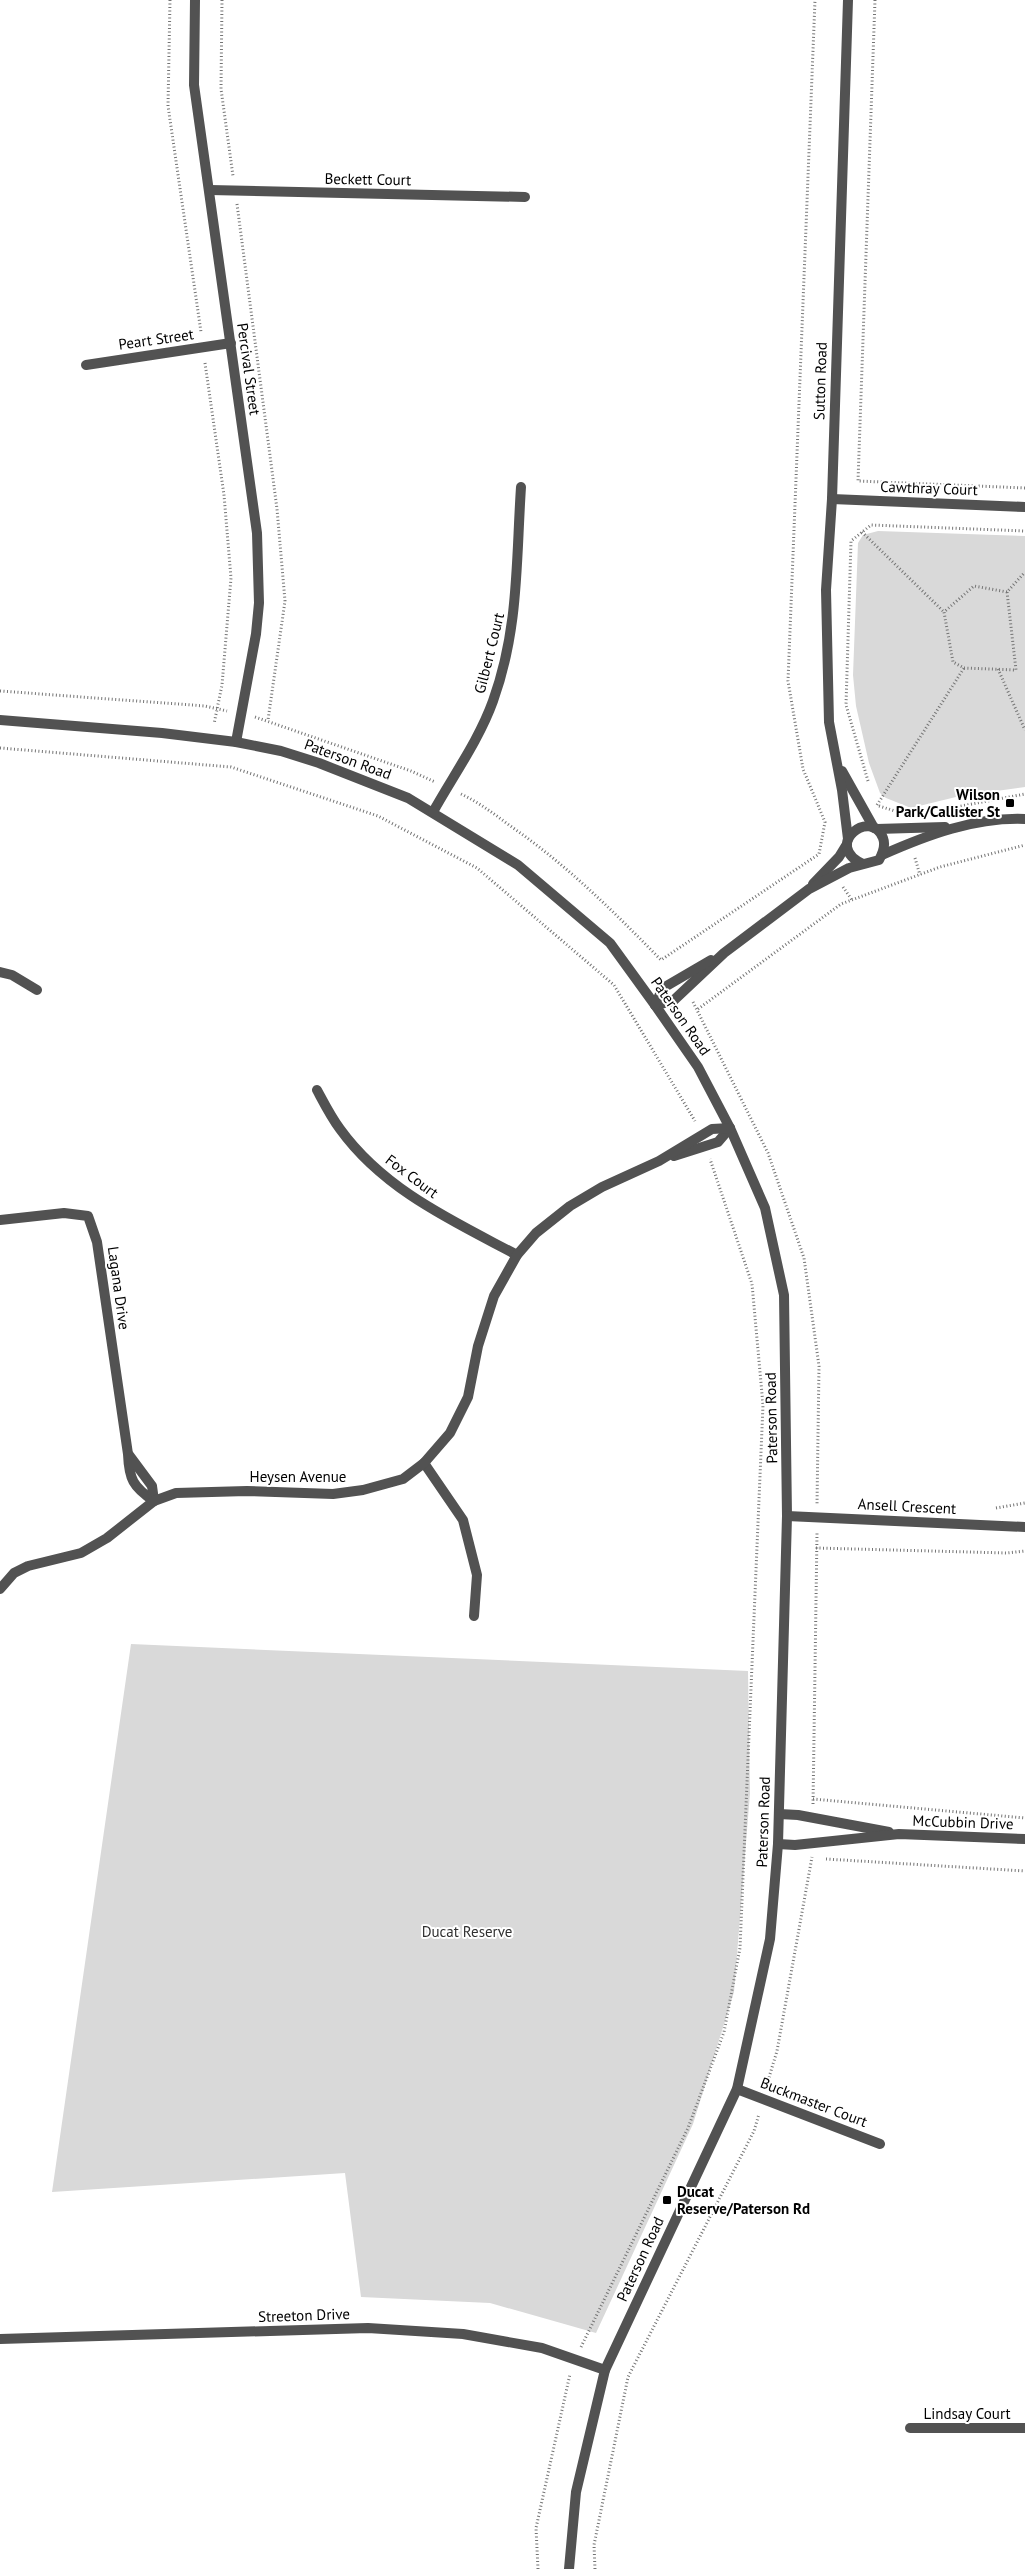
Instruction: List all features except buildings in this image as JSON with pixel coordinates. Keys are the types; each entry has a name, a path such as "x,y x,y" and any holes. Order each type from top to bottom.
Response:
{"street":[{"name":"Percival Street","path":"196,0 194,85 257,533 259,569 256,634 236,742"},
{"name":"Sutton Road","path":"847,842 829,722 826,663 826,590 832,499 848,0"},
{"name":"Beckett Court","path":"210,190 526,197"},
{"name":"Peart Street","path":"86,364 231,343"},
{"name":"Gilbert Court","path":"433,812 488,711 504,668 515,609 521,487"},
{"name":"Cawthray Court","path":"832,499 1025,507"},
{"name":"Paterson Road","path":"0,720 211,739 281,751 319,763 408,798 518,865 610,944 655,1005 698,1067 730,1128 765,1208 784,1295 787,1516 778,1844 770,1939 737,2089 605,2370 576,2492 569,2569"},
{"name":"Sutton Road","path":"836,762 875,828"},
{"path":"803,893 849,868 874,863 882,855 913,841 998,818 1025,819"},
{"path":"655,1005 673,1002 724,953 803,893 839,857 855,829 861,826 875,828 967,825"},
{"path":"875,828 883,836 885,846 882,855"},
{"path":"847,842 849,853 854,860 863,864"},
{"path":"655,1005 663,988 724,953"},
{"path":"0,972 12,975 37,990"},
{"name":"Fox Court","path":"317,1090 340,1130 378,1170 404,1192 432,1211 517,1255"},
{"name":"Heysen Avenue","path":"659,1161 712,1129 730,1128"},
{"name":"Heysen Avenue","path":"0,1589 14,1573 28,1566 81,1552 107,1538 154,1501 176,1493 195,1491 334,1494 363,1490 403,1479 424,1463 450,1433 468,1397 478,1346 494,1296 517,1255 536,1232 570,1206 602,1187 659,1161 718,1142 730,1128"},
{"name":"Lagana Drive","path":"0,1220 64,1213 88,1216 97,1242 128,1454 152,1486 154,1501"},
{"path":"424,1463 463,1520 477,1575 474,1616"},
{"name":"Ansell Crescent","path":"787,1516 1025,1527"},
{"name":"McCubbin Drive","path":"779,1814 813,1817 899,1834"},
{"name":"McCubbin Drive","path":"778,1844 812,1843 899,1834 1025,1839"},
{"name":"Buckmaster Court","path":"737,2089 880,2144"},
{"name":"Streeton Drive","path":"0,2339 368,2328 463,2334 542,2348 605,2370"},
{"name":"Lindsay Court","path":"910,2428 1025,2428"}],"path":[{"path":"170,0 168,106 224,495 231,578 222,685 205,765"},
{"path":"222,0 221,89 278,509 284,600 268,720"},
{"path":"661,960 819,854 825,822 803,769 788,681 814,0"},
{"path":"875,0 858,481 1025,488"},
{"path":"870,788 846,705 851,541 871,525 1025,531"},
{"path":"862,532 944,612 954,662 964,668 1016,670 1007,592 1025,572"},
{"path":"944,612 974,586 1007,592"},
{"path":"877,805 964,668"},
{"path":"997,669 1025,730"},
{"path":"0,691 217,709 268,720 411,771 474,799 537,844 593,890 661,960 676,980"},
{"path":"0,748 231,767 378,816 477,868 614,985 702,1134"},
{"path":"934,811 1025,794"},
{"path":"874,796 877,805"},
{"path":"877,805 901,814"},
{"path":"698,1009 841,904 940,867 1025,844"},
{"path":"684,991 698,1009 768,1153 804,1258 819,1366 813,1817"},
{"path":"538,2569 536,2528 567,2382 575,2360 688,2128 724,2032 740,1948 763,1405 752,1284 706,1146"},
{"path":"816,1548 1007,1553 1025,1551"},
{"path":"813,1799 1025,1818"},
{"path":"595,2569 594,2545 628,2377 754,2131 777,2051 812,1859 812,1843"},
{"path":"812,1859 1025,1871"}],"green space":[{"path":"878,531 1025,536 1025,787 960,796 911,808 886,798 880,793 869,763 856,706 853,675 858,543 863,535"},
{"name":"Ducat Reserve","path":"131,1644 748,1671 750,1793 734,1992 693,2124 596,2333 490,2303 361,2297 345,2173 52,2192"}],"place":[{"name":"Wilson Park/Callister St","path":"1010,803"},
{"name":"Ducat Reserve/Paterson Rd","path":"667,2200"}]}
